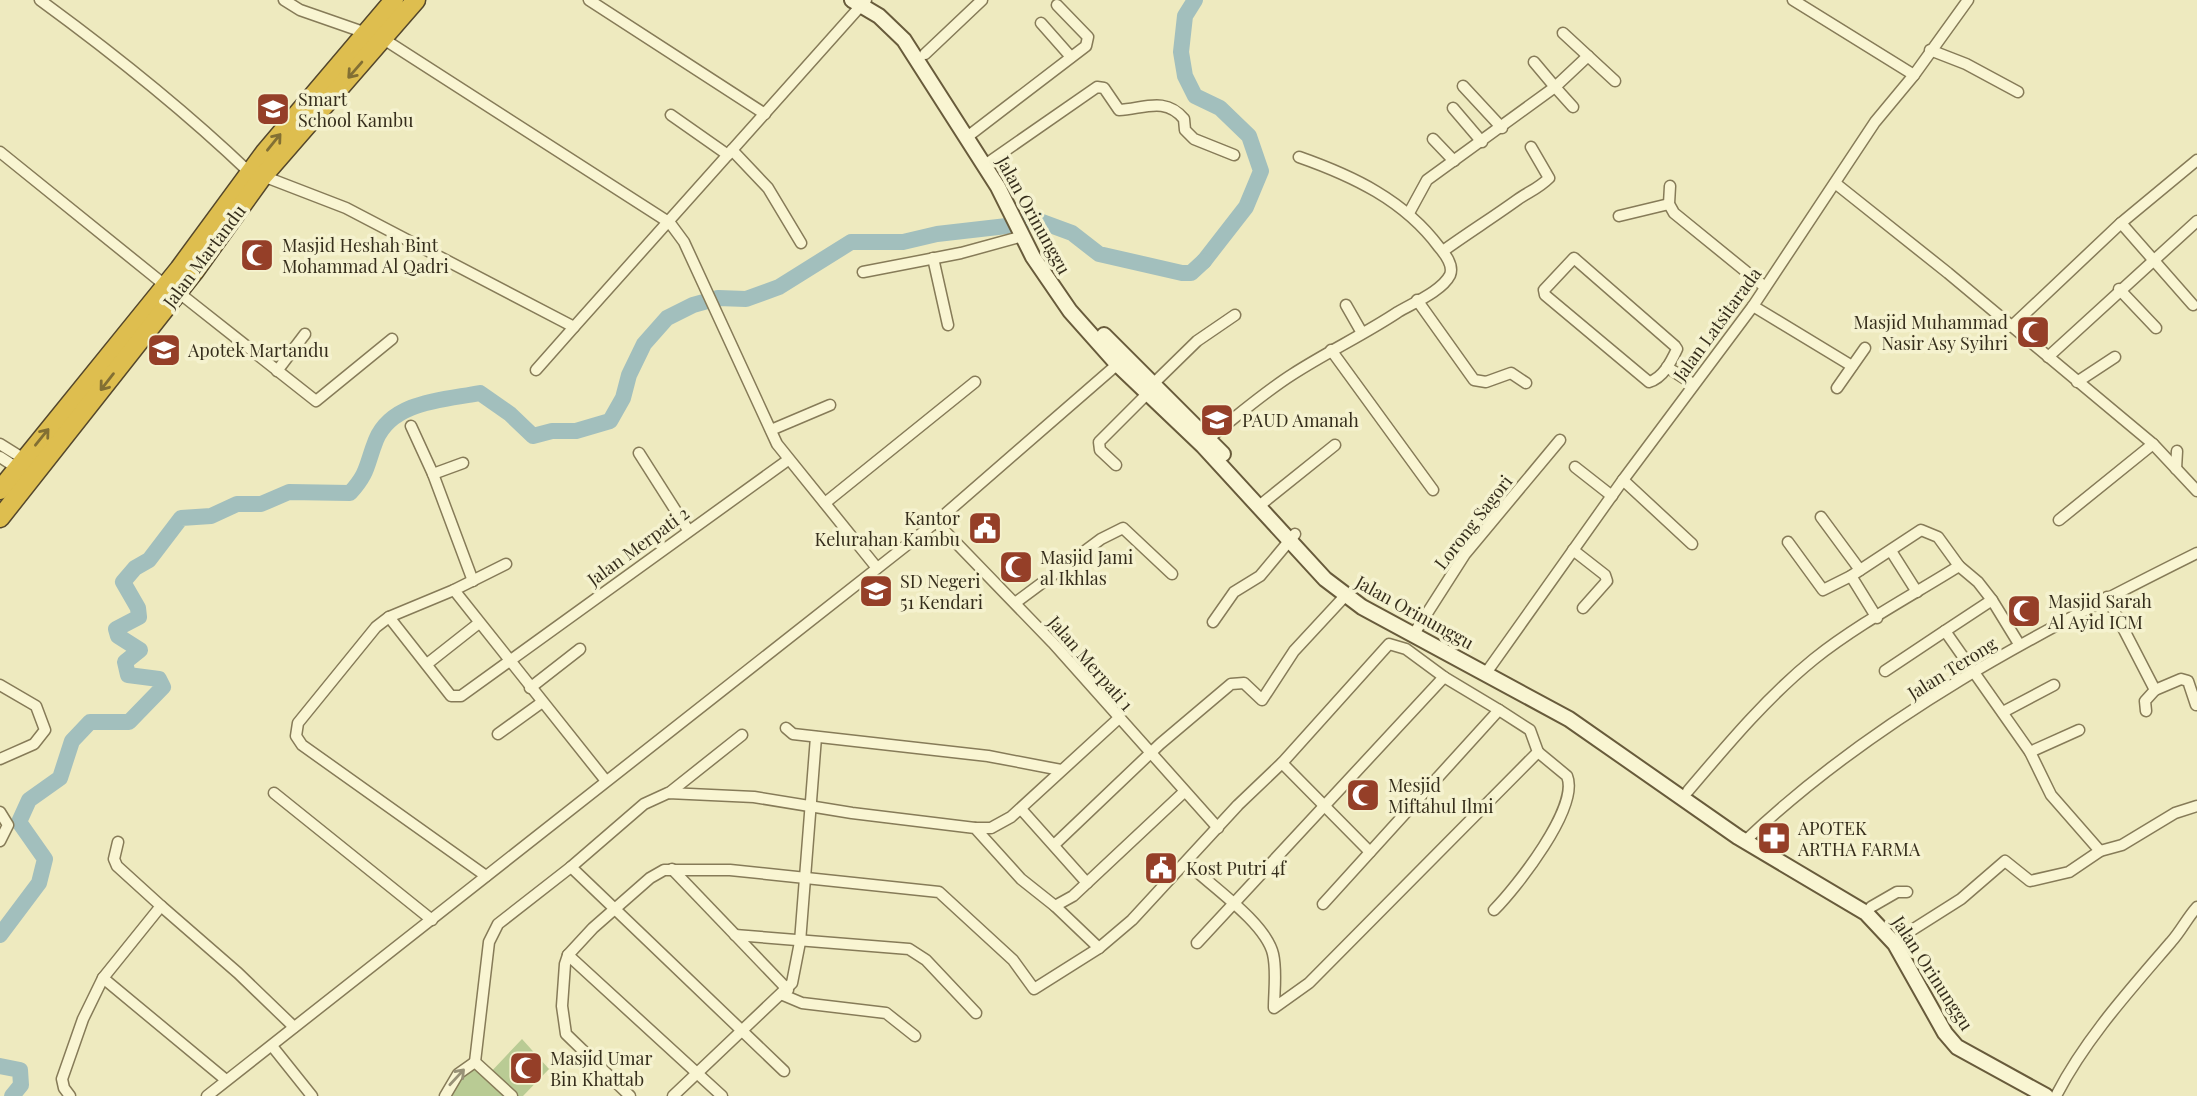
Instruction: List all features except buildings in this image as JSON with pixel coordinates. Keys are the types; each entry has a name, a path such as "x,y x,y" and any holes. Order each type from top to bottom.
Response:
{"highway":[{"name":"Jalan Martandu","path":"374,36 394,0"},
{"name":"Jalan Martandu","path":"0,518 256,174 374,36 415,0"},
{"name":"Jalan Martandu","path":"0,490 132,339"}],"street":[{"path":"40,0 122,60 256,174 346,208 574,327"},
{"path":"284,0 300,10 374,36 670,223 684,242 771,430 788,460 877,568"},
{"path":"589,0 765,114"},
{"path":"925,54 982,0"},
{"path":"1793,0 1914,75"},
{"name":"Jalan Latsitarada","path":"1488,670 1623,480 1753,306 1875,122 1914,75 1968,0"},
{"path":"536,370 670,223 862,1"},
{"name":"Jalan Orinunggu","path":"862,1 897,21 925,54 989,162 1022,230 1065,291 1121,361 1292,537 1345,596 1488,670"},
{"name":"Jalan Orinunggu","path":"862,1 904,40 1013,208"},
{"path":"971,134 1086,46 1088,37 1057,5"},
{"path":"1041,23 1072,57"},
{"path":"1563,33 1615,81"},
{"path":"1930,50 1966,64 2018,92"},
{"path":"1409,213 1423,185 1555,87 1588,56"},
{"path":"1534,62 1573,107"},
{"path":"1463,86 1502,128"},
{"path":"989,162 1097,87 1104,88 1119,110 1151,103 1175,110 1184,119 1185,130 1194,139 1234,155"},
{"path":"1453,108 1482,142"},
{"path":"671,115 730,153 768,188 801,243"},
{"path":"1433,139 1454,161"},
{"path":"1443,251 1478,224 1492,219 1516,201 1536,191 1549,178 1531,147"},
{"path":"0,152 312,400 320,400 392,339"},
{"path":"1209,438 1289,376 1417,300 1442,284 1450,273 1451,267 1443,251 1409,213 1387,196 1354,179 1298,157"},
{"path":"2012,326 2121,223 2197,160"},
{"path":"1835,183 2153,444 2197,491"},
{"path":"1670,186 1669,204 1675,213 1765,287"},
{"path":"1619,216 1669,204"},
{"path":"2121,223 2193,305"},
{"path":"2048,357 2119,289 2195,227"},
{"path":"863,272 933,258 1022,230"},
{"path":"933,258 948,325"},
{"path":"1574,258 1675,345 1677,349 1667,367 1656,380 1649,382 1545,295 1546,285 1574,258"},
{"path":"2119,289 2156,328"},
{"path":"1417,300 1474,380 1480,383 1511,373 1525,383"},
{"path":"1346,305 1362,333"},
{"path":"1753,306 1852,366"},
{"path":"1116,465 1100,450 1099,442 1197,341 1235,315"},
{"path":"277,371 305,334"},
{"path":"1837,388 1865,348"},
{"path":"1331,350 1433,489"},
{"path":"2077,383 2115,357"},
{"path":"207,1096 936,522 1121,361"},
{"path":"1667,367 1693,384"},
{"path":"825,503 975,382"},
{"name":"Jalan Orinunggu","path":"1150,389 1209,438 1292,537 1351,591 1401,625 1417,629 1488,670 1688,791 1748,839 1871,907 1901,937 1945,1022 1957,1035 2054,1095"},
{"path":"771,430 830,405"},
{"path":"411,426 433,474 472,581"},
{"name":"Lorong Sagori","path":"1417,629 1465,554 1560,440"},
{"path":"0,444 21,463"},
{"path":"2059,520 2153,444"},
{"path":"1264,502 1335,445"},
{"path":"2176,469 2177,451"},
{"path":"639,453 688,530"},
{"path":"0,457 21,463"},
{"name":"Jalan Merpati 2","path":"427,664 451,696 456,698 788,460"},
{"path":"433,474 463,463"},
{"path":"1575,467 1612,496"},
{"path":"1623,480 1692,544"},
{"path":"1821,517 1855,573 1877,618"},
{"name":"Jalan Merpati 1","path":"936,522 1080,672 1118,719 1218,828"},
{"path":"1015,603 1101,539 1123,528 1172,574"},
{"path":"1788,542 1823,590 1891,551 1914,533 1927,530 1938,537 1959,566 1978,582 2019,644"},
{"path":"1213,622 1234,592 1260,576 1292,537"},
{"path":"1573,550 1605,575 1606,581 1583,608"},
{"path":"1891,551 1917,592"},
{"name":"Jalan Terong","path":"1748,839 1818,778 1867,742 1973,673 2019,644 2197,553"},
{"path":"486,876 302,745 296,736 299,723 360,644 389,617 454,590 506,564"},
{"path":"1688,791 1742,729 1805,666 1959,566"},
{"path":"454,590 541,704 606,781"},
{"path":"1054,845 1150,754 1231,684 1244,683 1262,700 1277,682 1294,651 1345,596"},
{"path":"2107,597 2155,690"},
{"path":"1885,671 1992,600"},
{"path":"389,617 427,664 479,623"},
{"path":"630,1096 566,1034 562,987 568,956 614,909 650,878 671,869 700,868 939,892 1013,960 1034,989 1099,948 1132,920 1392,643 1401,625"},
{"path":"1945,631 2030,752 2051,795 2100,851"},
{"path":"1392,643 1406,649 1444,677 1530,730 1538,752 1567,776 1570,792 1542,852 1529,872 1494,910"},
{"path":"530,688 580,649"},
{"path":"1197,943 1326,808 1444,677"},
{"path":"2147,710 2145,701 2155,690 2179,679 2186,680 2196,705"},
{"path":"0,685 36,706 45,730 34,744 0,759"},
{"path":"2003,712 2054,685"},
{"path":"498,734 541,704"},
{"path":"1323,904 1499,709"},
{"path":"668,793 754,797 809,807 975,828 1000,824 1021,809 1118,719"},
{"path":"786,728 793,734 988,756 1061,770"},
{"path":"2030,752 2079,730"},
{"path":"445,1096 458,1074 475,1062 489,942 493,930 644,804 668,793 742,734"},
{"path":"673,1096 785,993 795,973 800,942 816,737"},
{"name":"Jalan Orinunggu","path":"1609,743 1748,839 1879,923 1895,944 1945,1033 1957,1047 2054,1095"},
{"path":"1186,863 1258,929 1271,949 1274,1008 1309,983 1538,752"},
{"path":"1282,763 1370,852"},
{"path":"1055,906 1087,883 1184,792"},
{"path":"274,793 432,920"},
{"path":"1901,937 1961,899 2006,861 2030,881 2069,872 2100,851 2122,845 2175,813 2197,806"},
{"path":"1021,809 1087,883"},
{"path":"0,812 8,825 0,841"},
{"path":"975,828 1021,880 1055,906 1099,948"},
{"path":"118,842 114,859 117,866 294,1027"},
{"path":"571,867 784,1071"},
{"path":"671,869 735,935 785,993 803,1003 886,1013 915,1036"},
{"path":"1871,907 1897,892 1907,892"},
{"path":"70,1096 62,1079 83,1019 103,978 161,906"},
{"path":"2054,1095 2138,977 2176,936 2197,907"},
{"path":"735,935 915,951 976,1013"},
{"path":"568,956 722,1096"},
{"path":"103,978 226,1080"},
{"path":"272,1046 312,1096"},
{"path":"475,1062 512,1096"}],"green space":[{"path":"522,1039 549,1069 523,1096 447,1096 451,1081 475,1062 488,1075"}],"waterway":[{"path":"1195,0 1185,16 1181,52 1185,76 1195,96 1220,108 1249,136 1261,171 1246,207 1204,261"},
{"path":"0,935 39,883 45,859 19,822 29,800 60,778 72,741 90,722 129,722 163,687 159,679 128,675 125,662 140,650 118,636 116,629 139,617 138,608 123,582 135,568 149,560 181,518 211,516 237,504 261,504 289,492 350,493 364,474 376,440 384,427 406,410 435,401 480,393 510,414 533,436 552,431 576,431 610,421 623,398 629,375 644,344 667,318 693,305 718,298 746,299 779,287 851,242 903,242 937,234 1007,226 1034,219 1072,233 1099,254 1182,273 1191,273 1204,261"},
{"path":"0,1066 20,1070 21,1085 12,1096"}],"place":[{"name":"Smart School Kambu","path":"273,109"},
{"name":"Masjid Heshah Bint Mohammad Al Qadri","path":"257,255"},
{"name":"Masjid Muhammad Nasir Asy Syihri","path":"2033,332"},
{"name":"Apotek Martandu","path":"164,350"},
{"name":"PAUD Amanah","path":"1217,420"},
{"name":"Kantor Kelurahan Kambu","path":"985,528"},
{"name":"Masjid Jami al Ikhlas","path":"1016,567"},
{"name":"SD Negeri 51 Kendari","path":"876,591"},
{"name":"Masjid Sarah Al Ayid ICM","path":"2024,611"},
{"name":"Mesjid Miftahul Ilmi","path":"1363,795"},
{"name":"APOTEK ARTHA FARMA","path":"1774,838"},
{"name":"Kost Putri 4f","path":"1161,868"},
{"name":"Masjid Umar Bin Khattab","path":"526,1068"}]}
